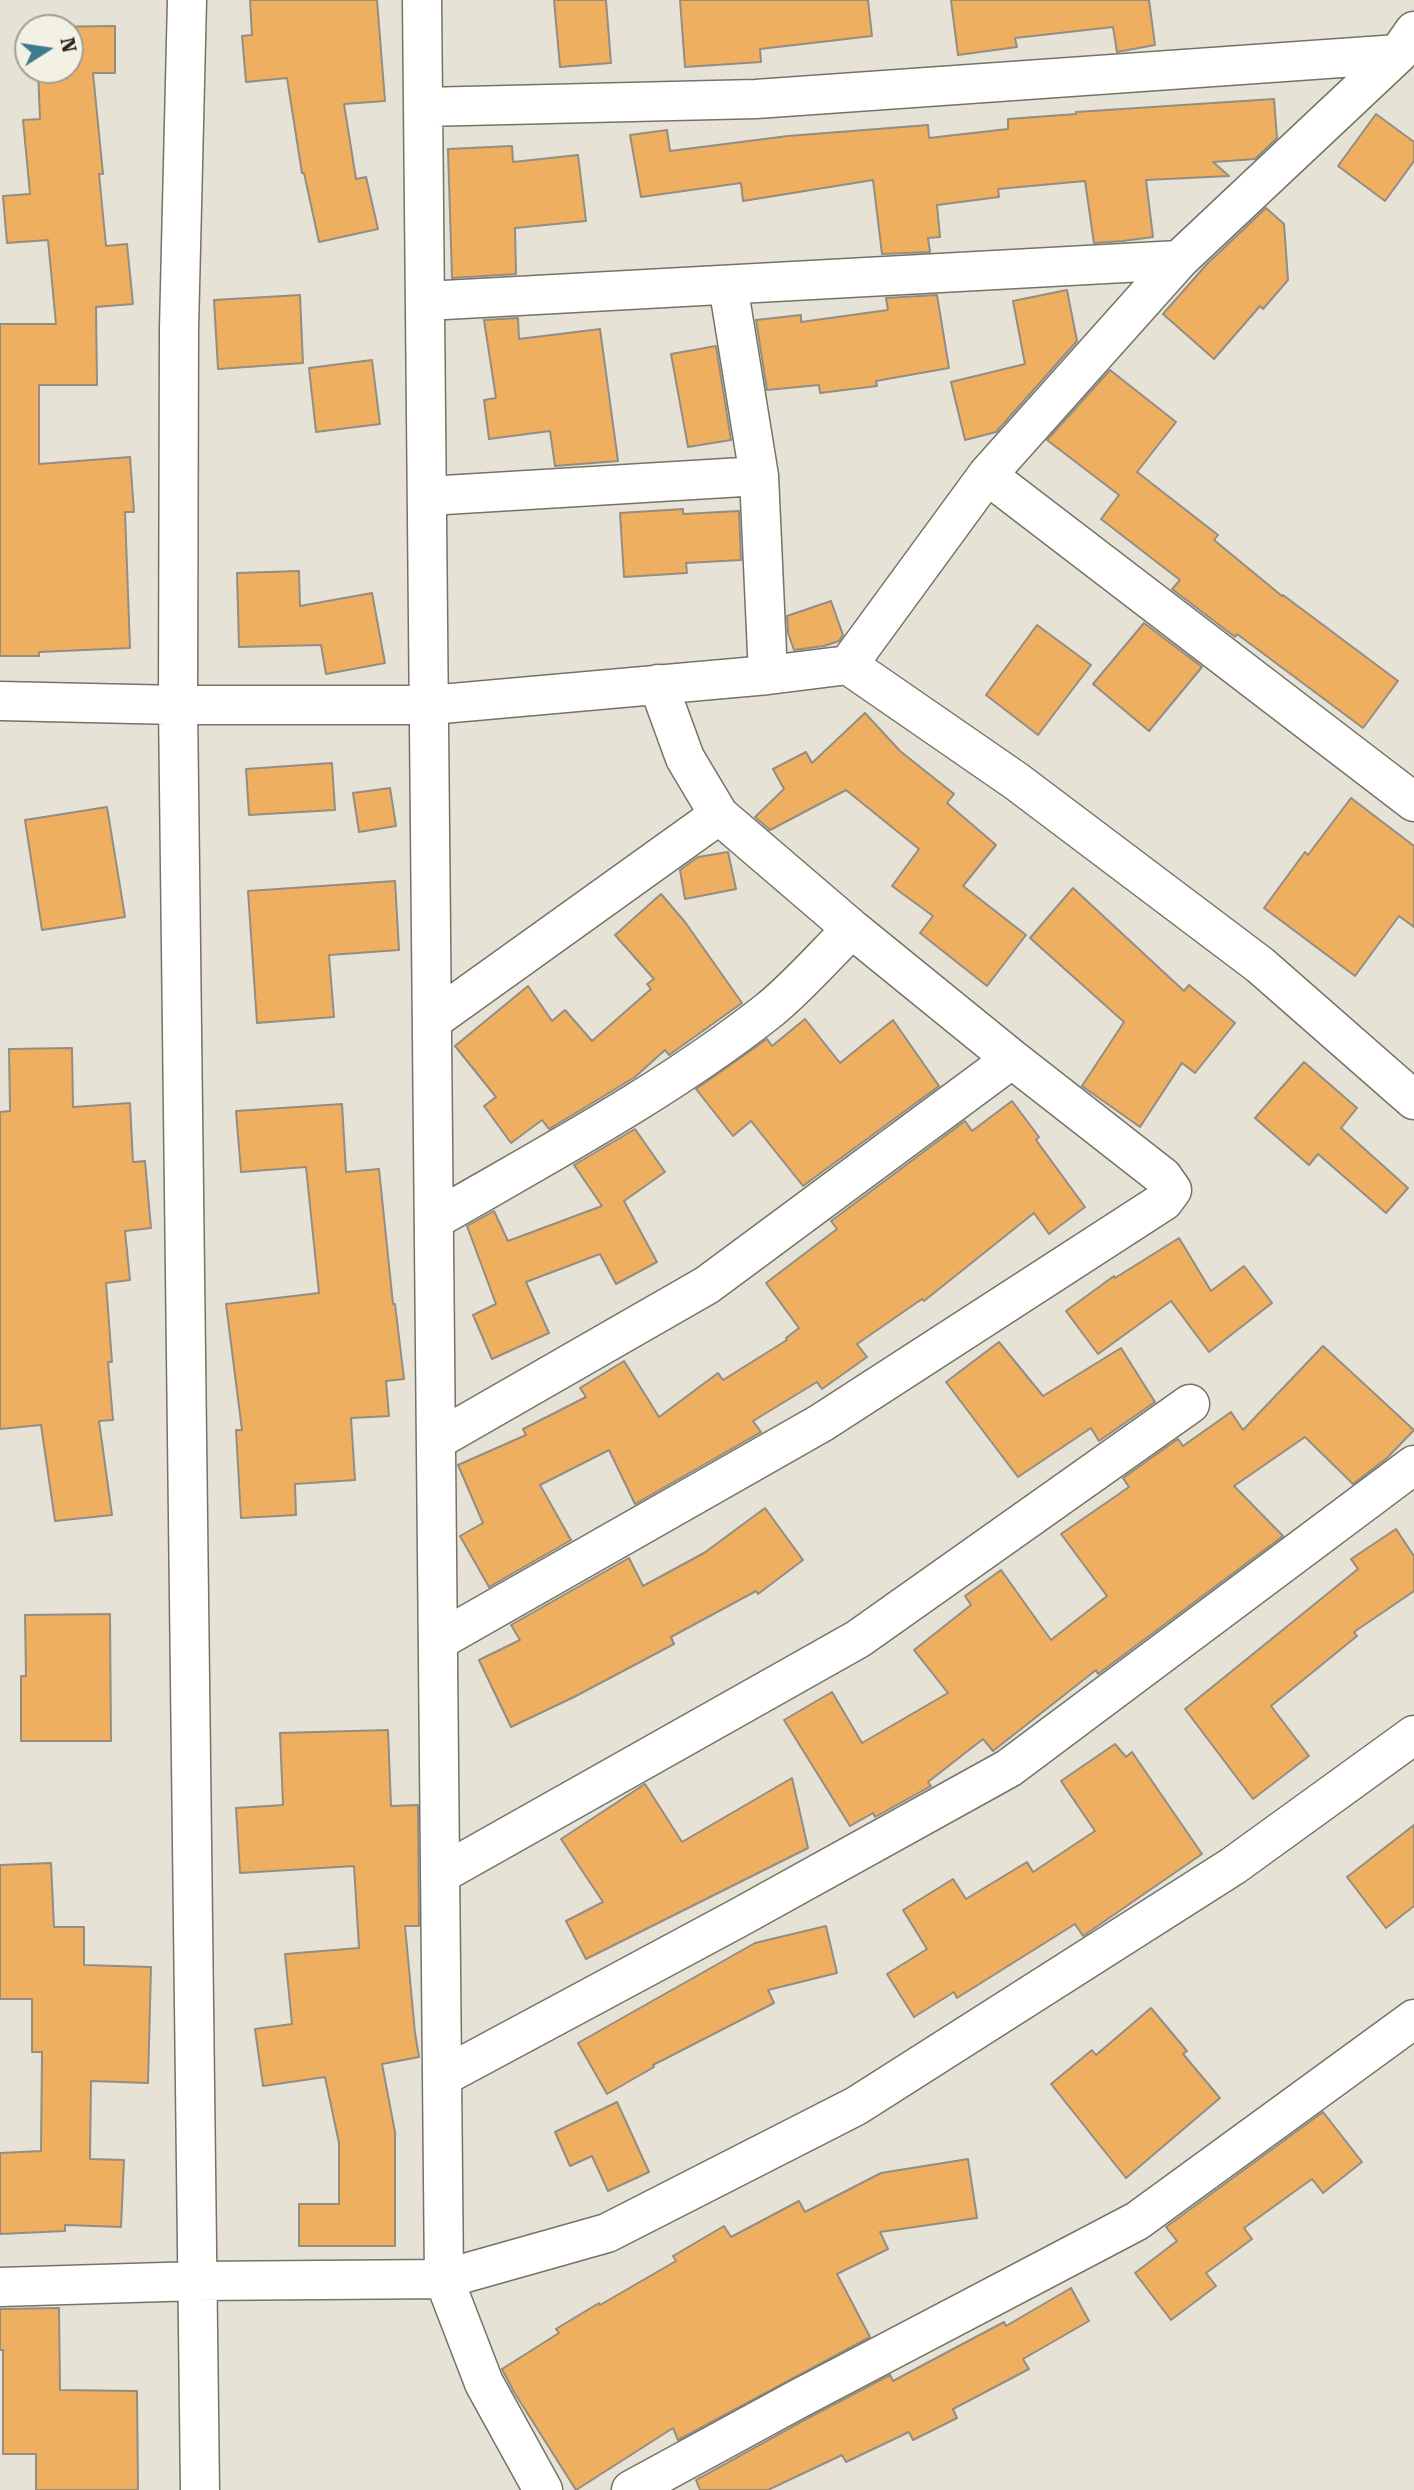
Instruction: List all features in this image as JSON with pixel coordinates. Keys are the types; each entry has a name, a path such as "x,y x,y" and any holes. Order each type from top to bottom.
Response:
{"street":[{"path":"187,0 179,329 178,705 200,2490"},
{"path":"422,0 444,2279 484,2383 543,2490"},
{"path":"424,107 755,99 1406,42"},
{"path":"848,665 987,475 1180,260 1406,42"},
{"path":"426,301 1180,260"},
{"path":"728,285 759,476 768,675"},
{"path":"987,475 1414,802"},
{"path":"428,496 759,476"},
{"path":"0,701 178,705 430,705 768,675 848,665 1016,781 1260,965 1414,1100"},
{"path":"438,1641 821,1423 1152,1208 1170,1195 1172,1190 1163,1177 852,929 719,816 685,758 658,684"},
{"path":"433,1020 719,816"},
{"path":"434,1220 607,1120 704,1058 770,1009 852,929"},
{"path":"436,1440 707,1285 1012,1059"},
{"path":"441,1874 858,1639 1190,1404"},
{"path":"442,2077 740,1917 1009,1768 1414,1465"},
{"path":"0,2287 197,2281 444,2279 607,2233 856,2106 1233,1867 1414,1735"},
{"path":"631,2490 1137,2221 1414,2019"}],"building":[{"path":"250,0 377,0 385,101 344,104 356,179 366,177 378,229 319,242 302,173 287,78 246,82 242,36 252,35"},
{"path":"554,0 606,0 611,63 560,67"},
{"path":"680,0 868,0 872,36 760,49 761,62 685,67"},
{"path":"951,0 1149,0 1155,45 1117,52 1113,27 1015,38 1017,47 958,55"},
{"path":"84,26 115,26 115,73 93,73 103,174 99,174 106,246 127,244 133,304 96,307 97,385 39,385 39,464 130,457 134,512 125,512 130,648 39,652 39,656 0,656 0,324 56,324 48,240 7,243 3,196 30,194 23,120 40,119 39,84 84,84"},
{"path":"1274,99 1277,138 1255,159 1213,162 1229,176 1146,180 1153,237 1094,243 1085,181 998,189 999,197 937,205 940,237 928,238 930,252 882,254 873,180 743,201 741,183 641,197 630,135 667,130 670,151 788,136 928,125 929,138 1008,129 1008,119"},
{"path":"1376,114 1414,142 1414,161 1385,201 1338,166"},
{"path":"512,146 513,162 578,155 586,221 515,228 516,274 452,278 448,149"},
{"path":"1266,208 1284,224 1288,280 1263,309 1260,306 1214,359 1163,314 1207,264"},
{"path":"1067,290 1077,341 996,432 965,440 951,382 1025,364 1013,301"},
{"path":"300,295 303,363 218,369 214,300"},
{"path":"937,295 949,368 876,381 877,386 820,393 819,385 767,390 756,320 801,315 801,322 888,310 886,298"},
{"path":"518,318 519,339 600,329 618,461 555,466 550,431 489,439 484,400 496,398 484,320"},
{"path":"716,346 731,440 688,447 671,354"},
{"path":"372,360 380,424 316,432 309,368"},
{"path":"1110,370 1176,422 1137,472 1218,535 1214,540 1282,596 1398,681 1363,728 1172,589 1180,580 1101,519 1119,495 1047,440"},
{"path":"683,509 683,514 739,511 741,560 686,563 687,573 624,577 620,513"},
{"path":"299,571 300,606 372,593 385,663 326,674 321,645 239,647 237,573"},
{"path":"831,601 843,635 839,641 794,650 788,633 787,616"},
{"path":"1144,623 1202,667 1149,731 1093,684"},
{"path":"1037,625 1091,665 1038,735 986,695"},
{"path":"865,713 900,751 954,794 947,803 996,845 963,886 1026,935 987,986 920,933 933,916 892,886 919,849 846,790 770,830 755,817 784,789 773,769 806,752 812,763"},
{"path":"332,763 335,810 249,815 246,769"},
{"path":"390,788 396,826 359,832 353,793"},
{"path":"1351,798 1414,846 1414,927 1399,916 1355,976 1264,908 1305,852 1308,855"},
{"path":"107,807 125,917 42,930 25,820"},
{"path":"728,852 736,889 685,899 680,870 698,857"},
{"path":"395,881 399,950 329,955 334,1017 257,1023 248,891"},
{"path":"1073,888 1184,991 1189,985 1235,1023 1195,1073 1182,1063 1140,1127 1082,1086 1124,1022 1030,938"},
{"path":"661,894 685,922 742,1003 669,1055 665,1050 635,1077 594,1102 549,1129 542,1120 511,1143 484,1106 496,1097 455,1046 528,986 552,1021 565,1010 592,1041 651,989 647,984 654,979 615,935"},
{"path":"805,1019 840,1063 893,1020 939,1086 803,1186 751,1121 733,1136 696,1089 767,1039 772,1046"},
{"path":"72,1048 73,1107 130,1103 133,1162 145,1161 151,1228 125,1231 130,1280 106,1283 113,1420 99,1421 112,1515 55,1521 41,1425 0,1429 0,1112 10,1111 9,1049"},
{"path":"1304,1062 1357,1108 1341,1128 1408,1188 1386,1213 1318,1154 1309,1165 1255,1118"},
{"path":"1012,1101 1039,1137 1036,1140 1085,1207 1049,1234 1034,1213 924,1301 922,1299 857,1344 867,1357 822,1389 817,1382 753,1421 761,1432 635,1504 609,1450 540,1485 571,1540 489,1587 460,1536 483,1523 458,1465 526,1435 523,1429 586,1397 580,1388 624,1361 659,1417 718,1373 723,1380 787,1340 786,1338 799,1328 766,1283 837,1229 831,1221 965,1121 972,1131"},
{"path":"342,1104 346,1172 379,1169 404,1379 386,1381 389,1416 351,1418 355,1480 295,1484 296,1515 241,1518 236,1430 242,1430 226,1304 319,1293 306,1167 241,1172 236,1111"},
{"path":"635,1129 665,1172 624,1201 657,1262 616,1284 600,1254 526,1282 549,1333 492,1359 473,1315 496,1304 467,1226 494,1211 508,1241 602,1206 574,1165"},
{"path":"1179,1238 1211,1291 1244,1266 1272,1303 1209,1352 1171,1301 1098,1354 1066,1311 1114,1276 1115,1278"},
{"path":"999,1342 1043,1396 1121,1348 1155,1402 1099,1441 1091,1428 1018,1477 946,1382"},
{"path":"1323,1346 1414,1430 1387,1458 1353,1484 1305,1437 1234,1486 1283,1536 1098,1674 1096,1670 993,1751 983,1739 928,1782 931,1786 875,1817 873,1813 850,1826 784,1720 832,1692 862,1743 948,1693 914,1650 971,1605 965,1596 1001,1570 1051,1640 1107,1596 1061,1534 1129,1487 1123,1478 1178,1439 1183,1446 1231,1412 1243,1430"},
{"path":"765,1508 803,1560 758,1594 756,1591 671,1637 674,1644 511,1727 479,1660 520,1640 511,1625 629,1558 643,1586 704,1553"},
{"path":"1396,1529 1414,1556 1414,1591 1354,1632 1357,1636 1271,1706 1309,1756 1253,1799 1185,1709 1358,1569 1351,1559"},
{"path":"110,1614 111,1741 21,1741 21,1676 26,1676 25,1615"},
{"path":"388,1730 391,1806 418,1805 419,1926 405,1926 419,2057 382,2064 395,2132 395,2246 299,2246 299,2204 339,2204 339,2143 325,2077 263,2086 255,2029 292,2024 285,1954 359,1948 354,1866 240,1873 236,1808 283,1805 280,1733"},
{"path":"1115,1744 1126,1757 1132,1752 1202,1854 1083,1936 1075,1924 957,1998 954,1992 914,2017 887,1974 927,1949 903,1910 953,1879 966,1899 1027,1862 1033,1872 1095,1831 1061,1781"},
{"path":"792,1778 808,1848 586,1959 566,1921 603,1902 561,1839 645,1784 682,1842"},
{"path":"1414,1825 1414,1906 1386,1928 1347,1877"},
{"path":"51,1863 54,1927 84,1927 84,1965 151,1967 148,2083 91,2081 90,2159 124,2160 121,2227 65,2225 65,2231 0,2234 0,2153 41,2151 42,2052 32,2052 32,1999 0,1999 0,1865"},
{"path":"826,1926 837,1973 768,1990 774,2003 653,2065 654,2067 607,2094 578,2043 755,1943"},
{"path":"1151,2008 1187,2051 1183,2054 1220,2098 1126,2178 1051,2084 1092,2050 1096,2055"},
{"path":"617,2102 649,2172 608,2191 592,2156 570,2166 555,2132"},
{"path":"1323,2112 1362,2162 1323,2193 1312,2179 1244,2228 1252,2239 1206,2273 1216,2286 1171,2320 1135,2273 1177,2241 1166,2227"},
{"path":"968,2159 977,2218 880,2232 888,2249 837,2274 870,2337 678,2440 673,2428 576,2490 502,2369 559,2333 556,2329 676,2261 673,2256 724,2226 731,2237 799,2201 805,2212 881,2173"},
{"path":"1071,2288 1089,2321 1023,2359 1029,2369 953,2409 957,2418 913,2440 909,2432 846,2462 842,2455 768,2490 700,2490 696,2480 808,2418 890,2375 893,2381 1004,2322 1006,2326"},
{"path":"59,2308 60,2390 137,2391 138,2490 36,2490 36,2454 3,2454 3,2350 0,2350 0,2309"}]}
